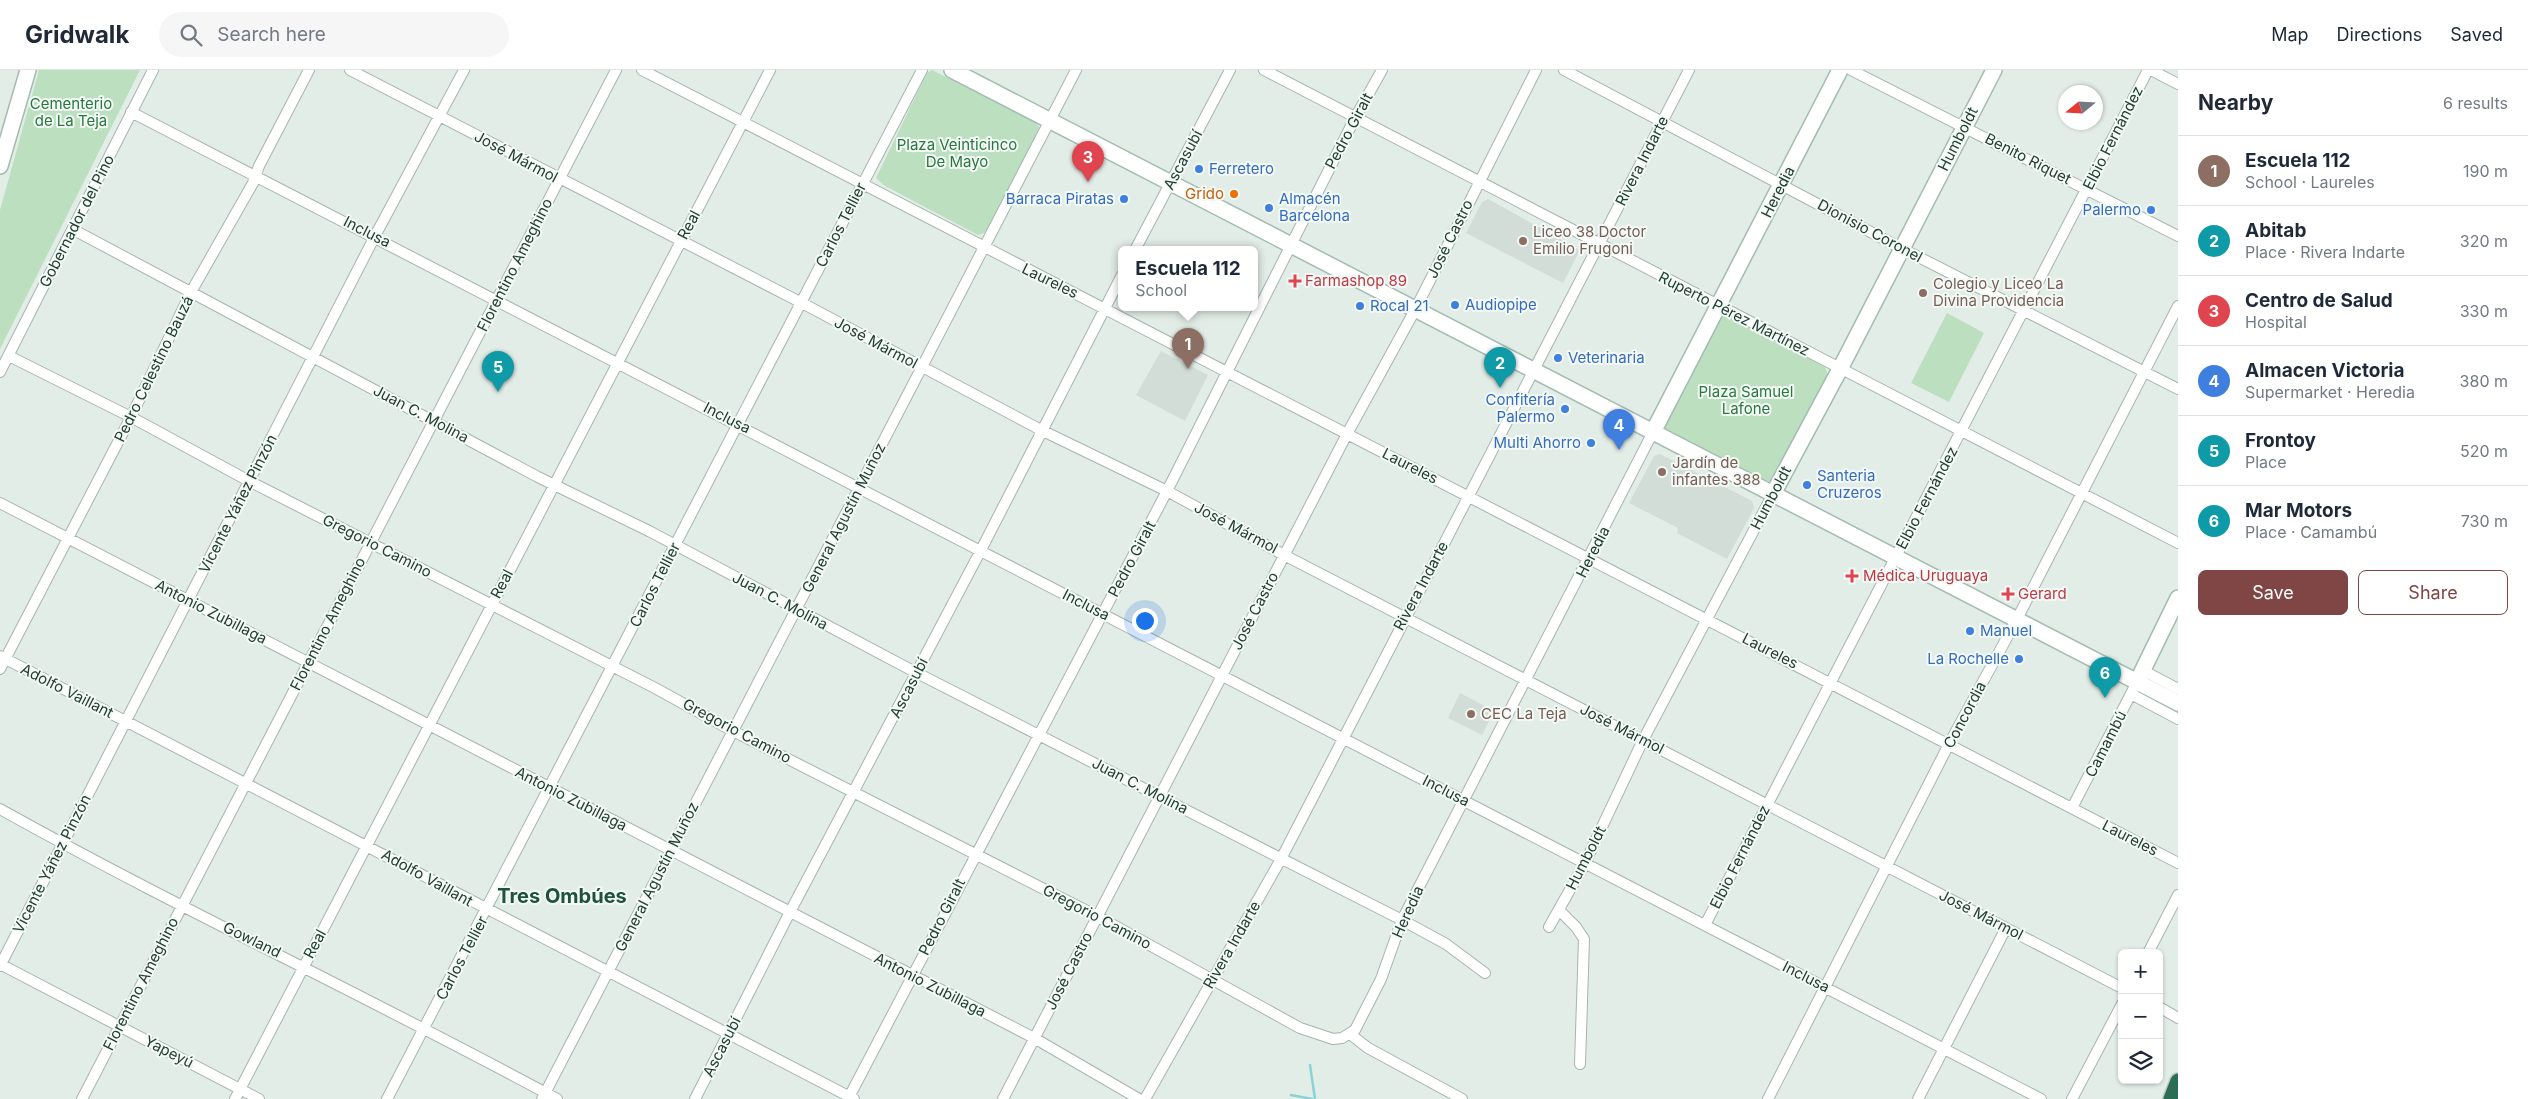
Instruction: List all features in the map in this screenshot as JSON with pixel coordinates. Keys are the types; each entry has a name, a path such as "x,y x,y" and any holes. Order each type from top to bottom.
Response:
{"highway":[{"path":"2172,1099 2178,1081"},
{"path":"2172,1099 2178,1091"}],"main road":[{"path":"952,70 1653,432 1894,559 2178,703"},
{"name":"Heredia","path":"1653,432 1840,70"},
{"name":"Humboldt","path":"1772,494 1840,369 1994,70"},
{"path":"0,166 26,71"},
{"name":"Camambú","path":"2137,682 2178,598"}],"street":[{"name":"Gobernador del Pino","path":"0,372 74,230 153,70"},
{"name":"Pedro Celestino Bauzá","path":"2,661 131,417 192,292 255,176 309,70"},
{"name":"José Mármol","path":"350,70 802,303 1041,430 1167,491 1284,555 1768,803 2118,986"},
{"name":"Vicente Yáñez Pinzón","path":"0,965 375,236 464,70"},
{"name":"Florentino Ameghino","path":"82,1099 616,70"},
{"name":"Laureles","path":"642,70 2178,863"},
{"name":"Real","path":"235,1099 770,70"},
{"name":"Carlos Tellier","path":"387,1099 487,911 737,424 802,303 922,70"},
{"name":"General Agustín Muñoz","path":"544,1096 1076,70"},
{"name":"Ascasubí","path":"1137,246 1230,70"},
{"name":"Ruperto Pérez Martínez","path":"1264,70 2178,543"},
{"name":"Pedro Giralt","path":"1258,310 1355,118 1382,70"},
{"name":"José Castro","path":"1003,1099 1347,434 1415,310 1478,181 1536,70"},
{"name":"Dionisio Coronel","path":"1564,70 1902,248 2178,389"},
{"name":"Rivera Indarte","path":"1146,1099 1281,859 1689,70"},
{"name":"Benito Riquet","path":"1851,70 2178,236"},
{"path":"2150,70 2178,84"},
{"name":"Elbio Fernández","path":"1705,925 2023,310 2150,70"},
{"name":"Inclusa","path":"131,112 375,236 2041,1099"},
{"name":"Juan C. Molina","path":"74,230 916,673 1402,920 1446,944 1484,973"},
{"name":"Ascasubí","path":"695,1099 790,912 981,550 1118,283"},
{"name":"Concordia","path":"1768,1099 1949,744 2016,621 2178,306"},
{"name":"Pedro Giralt","path":"851,1098 975,855 1040,735 1167,491 1258,311"},
{"name":"Gregorio Camino","path":"9,356 131,417 249,481 613,666 733,731 1097,916 1300,1028 1329,1039 1337,1039 1350,1034"},
{"name":"Heredia","path":"1350,1034 1358,1024 1381,979 1402,920 1653,432"},
{"name":"Humboldt","path":"1549,927 1585,863 1643,740 1772,494"},
{"name":"Antonio Zubillaga","path":"0,503 671,850 912,977 1034,1038 1139,1099"},
{"name":"Adolfo Vaillant","path":"2,661 246,782 367,845 487,911 608,970 728,1035 851,1098"},
{"path":"2137,682 2178,689"},
{"path":"2137,682 2178,719"},
{"name":"Camambú","path":"2072,808 2137,682"},
{"name":"Gowland","path":"0,809 63,844 425,1028 544,1096 557,1099"},
{"path":"2150,949 2178,895"},
{"path":"1559,910 1576,927 1584,939 1580,1064"},
{"path":"1918,1099 2006,928"},
{"name":"Yapeyú","path":"0,965 259,1099"},
{"path":"2163,1009 2178,1018"},
{"path":"2072,1099 2118,1012"},
{"path":"1350,1034 1368,1048 1462,1099"}],"shaded area":[{"name":"Liceo 38 Doctor Emilio Frugoni","path":"1488,199 1580,250 1563,283 1466,233 1482,202"},
{"path":"1161,351 1208,375 1185,421 1136,395"},
{"path":"1660,454 1752,501 1754,508 1727,559 1677,533 1678,528 1629,503 1654,456"},
{"name":"CEC La Teja","path":"1460,693 1494,711 1482,735 1448,718"}],"green space":[{"name":"Cementerio de La Teja","path":"39,70 140,70 0,349 0,210"},
{"name":"Plaza Veinticinco De Mayo","path":"932,70 1034,121 1040,128 986,232 978,235 885,186 876,178 927,73"},
{"path":"1947,313 1984,333 1949,402 1911,383"},
{"name":"Plaza Samuel Lafone","path":"1722,316 1727,316 1825,367 1829,377 1772,482 1765,482 1668,431 1664,427"}],"waterway":[{"path":"1310,1065 1315,1099"},
{"path":"1291,1095 1312,1099"}],"place":[{"name":"Ferretero","path":"1199,169"},
{"name":"Centro de Salud","path":"1088,182"},
{"name":"Grido","path":"1234,194"},
{"name":"Barraca Piratas","path":"1124,199"},
{"name":"Almacén Barcelona","path":"1269,208"},
{"name":"Palermo","path":"2151,210"},
{"name":"Liceo 38 Doctor Emilio Frugoni","path":"1523,241"},
{"name":"Farmashop 89","path":"1295,281"},
{"name":"Colegio y Liceo La Divina Providencia","path":"1923,293"},
{"name":"Audiopipe","path":"1455,305"},
{"name":"Rocal 21","path":"1360,306"},
{"name":"Veterinaria","path":"1558,358"},
{"name":"Escuela 112","path":"1188,369"},
{"name":"Abitab","path":"1500,388"},
{"name":"Frontoy","path":"498,392"},
{"name":"Confitería Palermo","path":"1565,409"},
{"name":"Multi Ahorro","path":"1591,443"},
{"name":"Almacen Victoria","path":"1619,450"},
{"name":"Jardín de infantes 388","path":"1662,472"},
{"name":"Santeria Cruzeros","path":"1807,485"},
{"name":"Médica Uruguaya","path":"1852,576"},
{"name":"Gerard","path":"2008,594"},
{"name":"Manuel","path":"1970,631"},
{"name":"La Rochelle","path":"2019,659"},
{"name":"Mar Motors","path":"2105,698"},
{"name":"CEC La Teja","path":"1471,714"}],"district":[{"name":"Tres Ombúes","path":"562,896"}]}
